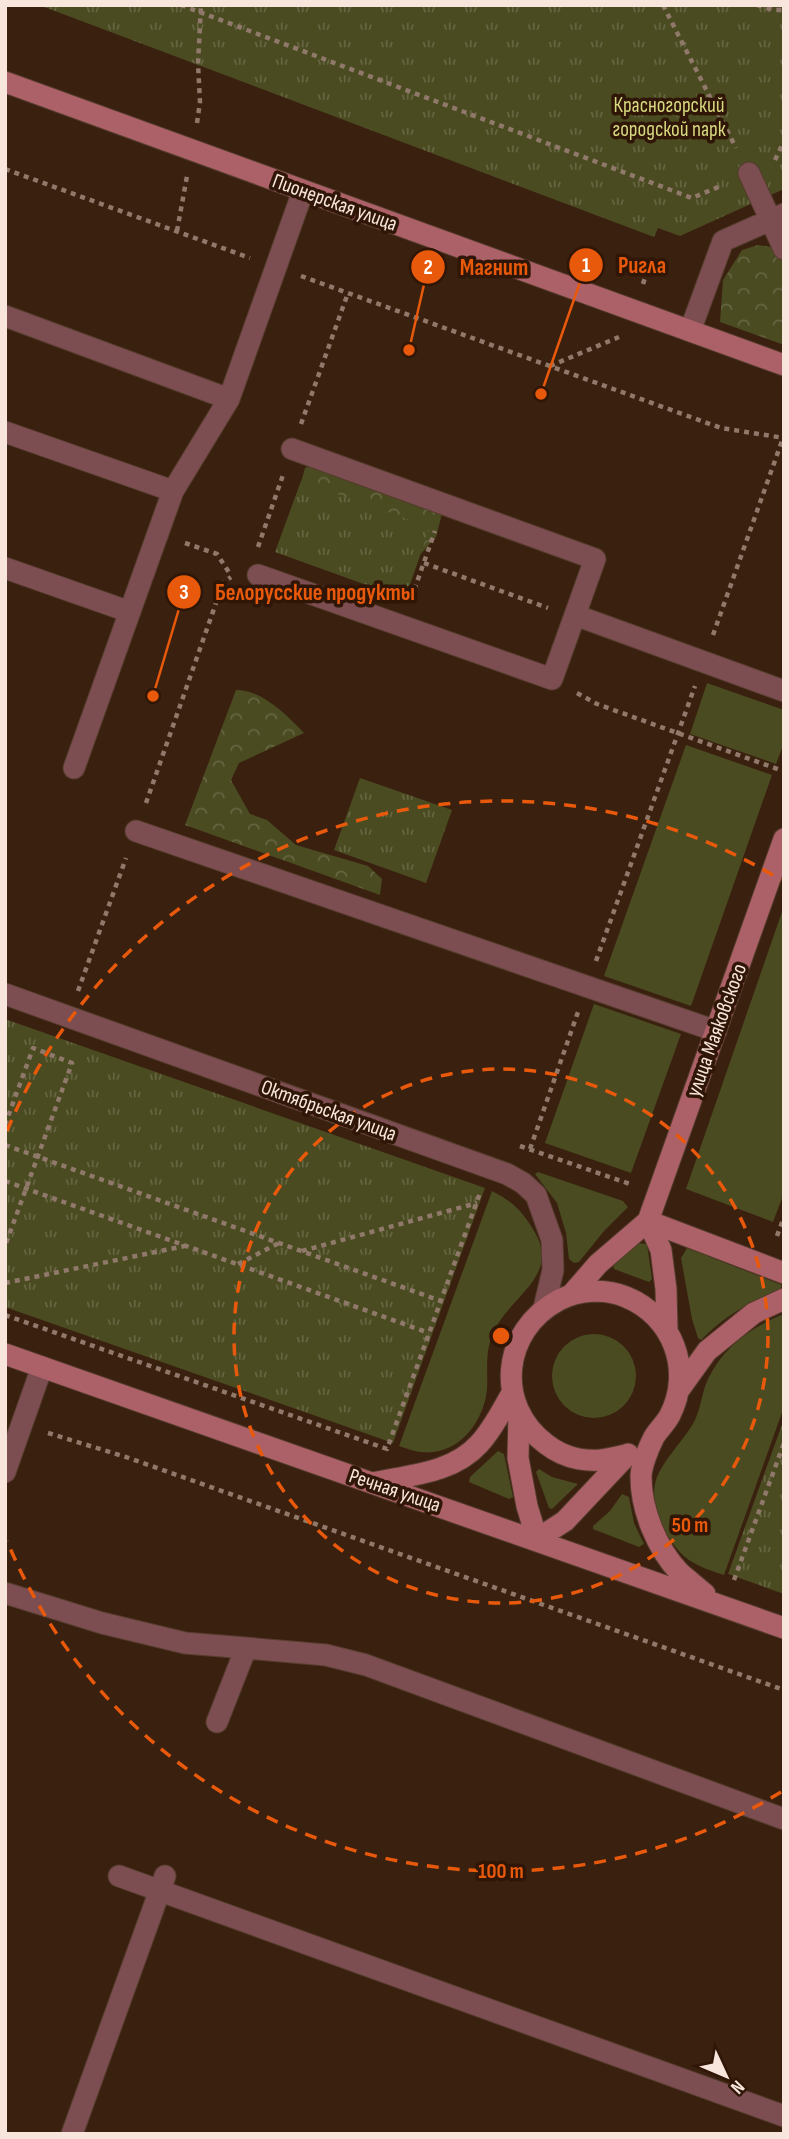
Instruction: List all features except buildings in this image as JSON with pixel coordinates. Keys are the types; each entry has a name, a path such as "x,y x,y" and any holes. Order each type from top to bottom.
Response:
{"street":[{"name":"Пионерская улица","path":"5,82 784,365"},
{"path":"749,173 777,217 784,249"},
{"path":"74,768 173,491 229,399 303,191"},
{"path":"690,331 723,241 777,217"},
{"path":"5,316 229,399"},
{"path":"5,432 173,491"},
{"path":"258,575 552,679 595,559 292,449"},
{"path":"5,568 130,612"},
{"path":"575,616 784,691"},
{"path":"136,831 716,1031"},
{"name":"улица Маяковского","path":"648,1221 784,839"},
{"name":"Октябрьская улица","path":"5,994 499,1170 523,1182 536,1195 552,1240 553,1270 544,1308"},
{"path":"572,1294 598,1264 648,1221"},
{"path":"648,1221 784,1273"},
{"path":"648,1221 661,1250 667,1329"},
{"path":"626,1455 602,1461 577,1459 554,1450 534,1435 519,1414 512,1392 512,1361 523,1332 544,1308 572,1294 599,1291 625,1296 649,1310 667,1329 676,1349 680,1369 679,1391"},
{"path":"717,1604 679,1572 659,1544 644,1507 641,1474 653,1438 670,1416 679,1391 708,1351 754,1314 784,1299"},
{"name":"Речная улица","path":"5,1353 784,1628"},
{"path":"5,1472 42,1367"},
{"path":"372,1483 439,1469 460,1460 480,1444 512,1392"},
{"path":"519,1414 518,1458 527,1506 537,1539 565,1521 626,1455 653,1438"},
{"path":"5,1593 102,1623 185,1643 327,1655 366,1665 784,1819"},
{"path":"216,1722 246,1648"},
{"path":"119,1876 162,1883 784,2116"},
{"path":"72,2134 162,1883"}],"path":[{"path":"181,5 692,198 777,160 784,141"},
{"path":"200,102 198,64 201,5"},
{"path":"663,5 749,173"},
{"path":"757,5 784,10"},
{"path":"5,169 721,428 783,438 530,1149"},
{"path":"640,292 648,268"},
{"path":"257,550 348,293"},
{"path":"550,366 624,335"},
{"path":"401,626 445,504"},
{"path":"75,999 223,583 232,576 217,554 158,534"},
{"path":"424,563 575,616"},
{"path":"552,679 597,704 783,771"},
{"path":"5,1125 33,1048 72,1063 5,1246"},
{"path":"5,1145 441,1301"},
{"path":"5,1181 429,1333"},
{"path":"5,1315 387,1450 483,1186"},
{"path":"301,1251 477,1203"},
{"path":"777,1236 784,1217"},
{"path":"237,1264 279,1243"},
{"path":"5,1283 186,1245"},
{"path":"22,1425 126,1457 784,1690"},
{"path":"734,1580 781,1460 784,1443"}],"green space":[{"name":"Красногорский городской парк","path":"39,5 784,5 784,189 680,236 658,228 654,237"},
{"path":"758,245 784,249 784,345 720,322 723,280 742,250"},
{"path":"333,457 446,498 436,537 410,566 297,497 305,468"},
{"path":"301,481 430,527 405,599 275,552"},
{"path":"707,683 784,710 784,743 776,764 690,734"},
{"path":"236,690 265,699 282,711 304,733 239,763 231,780 250,814 267,820 296,845 368,866 382,879 380,895 185,825"},
{"path":"686,745 772,775 691,1006 604,976"},
{"path":"360,778 452,810 426,883 334,850"},
{"path":"784,906 784,1193 773,1222 686,1189"},
{"path":"594,1004 681,1034 631,1173 545,1143"},
{"path":"5,1019 485,1188 393,1443 5,1307"},
{"path":"538,1172 623,1201 628,1207 579,1262 574,1263 569,1259 566,1233 557,1203 535,1174"},
{"path":"492,1191 514,1206 531,1226 540,1244 542,1259 538,1272 499,1322 492,1336 485,1402 474,1425 457,1443 446,1449 420,1452 399,1446"},
{"path":"635,1243 647,1244 652,1279 649,1282 614,1269 613,1265"},
{"path":"687,1248 782,1285 780,1290 738,1310 701,1340 692,1319 681,1258"},
{"path":"784,1314 784,1407 724,1575 693,1562 675,1546 658,1515 655,1484 667,1460 695,1420 708,1379 722,1357 749,1332"},
{"path":"594,1334 610,1337 624,1346 633,1360 636,1376 633,1392 624,1406 610,1415 594,1418 578,1415 564,1406 555,1392 552,1376 555,1360 564,1346 578,1337"},
{"path":"784,1419 784,1594 728,1574"},
{"path":"498,1451 504,1454 513,1497 509,1499 469,1482 470,1477"},
{"path":"539,1469 552,1477 578,1484 552,1509 549,1508 536,1472"},
{"path":"622,1494 629,1497 634,1523 644,1544 639,1547 593,1529"}],"place":[{"name":"Магнит","path":"409,350"},
{"name":"Ригла","path":"541,394"},
{"name":"Белорусские продукты","path":"153,696"}]}
